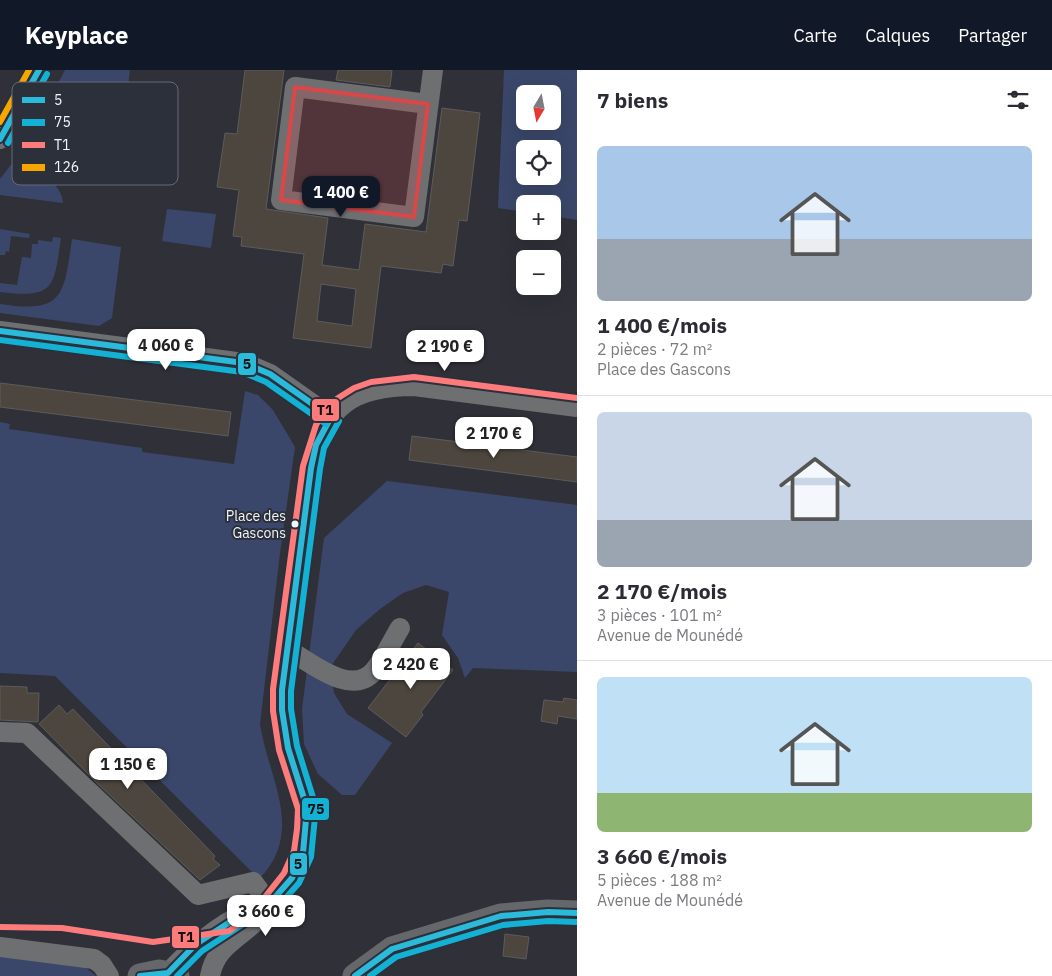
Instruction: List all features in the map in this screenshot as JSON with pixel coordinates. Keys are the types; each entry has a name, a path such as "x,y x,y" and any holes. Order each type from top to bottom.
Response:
{"main road":[{"path":"354,976 392,949 501,916 548,912 577,913"},
{"path":"140,976 173,974"}],"street":[{"path":"32,82 39,70"},
{"path":"428,104 295,87 281,200 414,217 433,70"},
{"path":"0,139 12,118"},
{"path":"0,331 244,363 270,374 331,416"},
{"path":"173,974 196,944 247,911 292,878 303,853 307,808 288,748 282,710 282,690 312,468 318,440 331,416 359,395 376,388 392,386 414,386 577,408"},
{"path":"288,649 339,680 358,680 373,672 400,628"},
{"path":"0,732 27,733 198,895 253,882 265,896"},
{"path":"210,976 212,966 219,953 232,939 256,922 265,896"},
{"path":"0,947 94,959 102,965 109,976"}],"highlighted area":[{"path":"295,87 428,104 414,217 281,200"}],"shaded area":[{"path":"65,70 130,70 128,82 59,82"},
{"path":"504,70 577,70 577,220 561,217 561,195 516,195 516,211 498,208"},
{"path":"12,164 12,185 55,185 60,192 63,203 0,195 0,179"},
{"path":"167,209 216,214 211,248 162,241"},
{"path":"0,229 30,234 29,238 11,236 9,252 6,251 5,255 0,255"},
{"path":"53,237 61,238 56,268 49,286 42,291 32,293 0,292 0,283 17,285 22,257 31,258 32,244 38,244 38,240 52,242"},
{"path":"72,239 121,247 112,318 99,326 0,313 0,304 37,306 49,303 57,296 63,287"},
{"path":"245,391 258,395 273,410 295,447 280,553 260,724 276,784 282,823 280,842 273,861 259,879 55,676 0,673 0,422 10,424 9,429 142,448 142,452 234,464"},
{"path":"387,481 577,505 577,672 473,668 465,678 458,658 442,635 449,592 426,585 403,593 380,609 356,630 329,669 334,693 347,714 392,743 355,795 342,795 318,774 304,744 302,709 324,538"},
{"path":"0,956 81,964 96,976 0,976"}],"building":[{"path":"245,70 284,70 266,209 328,218 322,265 359,270 365,224 426,232 442,108 480,113 467,221 459,220 453,266 443,264 441,273 381,266 371,348 293,338 304,254 241,246 242,237 233,236 239,190 217,187 225,133 237,134","holes":["321,284 356,289 352,326 317,321"]},
{"path":"338,70 392,70 390,87 336,80"},
{"path":"0,383 231,412 228,436 0,407"},
{"path":"412,436 577,457 577,482 409,460"},
{"path":"418,643 453,670 421,712 423,715 406,737 368,708"},
{"path":"0,686 27,687 27,693 39,693 38,722 0,720"},
{"path":"564,698 577,700 577,719 558,716 557,724 541,721 544,700 563,702"},
{"path":"59,705 67,714 73,709 215,856 213,859 220,865 200,880 98,784 39,724"},
{"path":"505,934 529,937 526,959 503,956"}],"transit line":[{"name":"126","path":"22,82 29,70"},
{"name":"5","path":"32,82 39,70"},
{"name":"75","path":"42,82 47,74"},
{"name":"126","path":"0,122 12,100"},
{"name":"5","path":"0,139 12,118"},
{"name":"75","path":"8,143 12,136"},
{"name":"5","path":"0,331 244,363 270,374 331,417"},
{"name":"75","path":"0,340 242,372 266,382 326,424"},
{"name":"T1","path":"0,927 62,928 153,942 229,931 250,916 284,873 294,851 298,809 279,750 273,711 273,689 303,466 316,425 326,409 338,398 354,388 371,382 414,377 577,398"},
{"name":"5","path":"140,976 168,973 196,944 247,911 270,903 292,878 303,853 307,808 288,748 282,710 282,690 311,468 316,445 331,417"},
{"name":"75","path":"177,976 202,951 251,919 276,909 299,883 311,857 316,807 297,746 291,709 291,691 320,469 324,448 339,421"},
{"name":"5","path":"355,976 392,949 501,916 548,912 577,913"},
{"name":"75","path":"370,976 396,957 503,925 548,921 577,922"}],"place":[{"name":"Place des Gascons","path":"295,524"}]}
